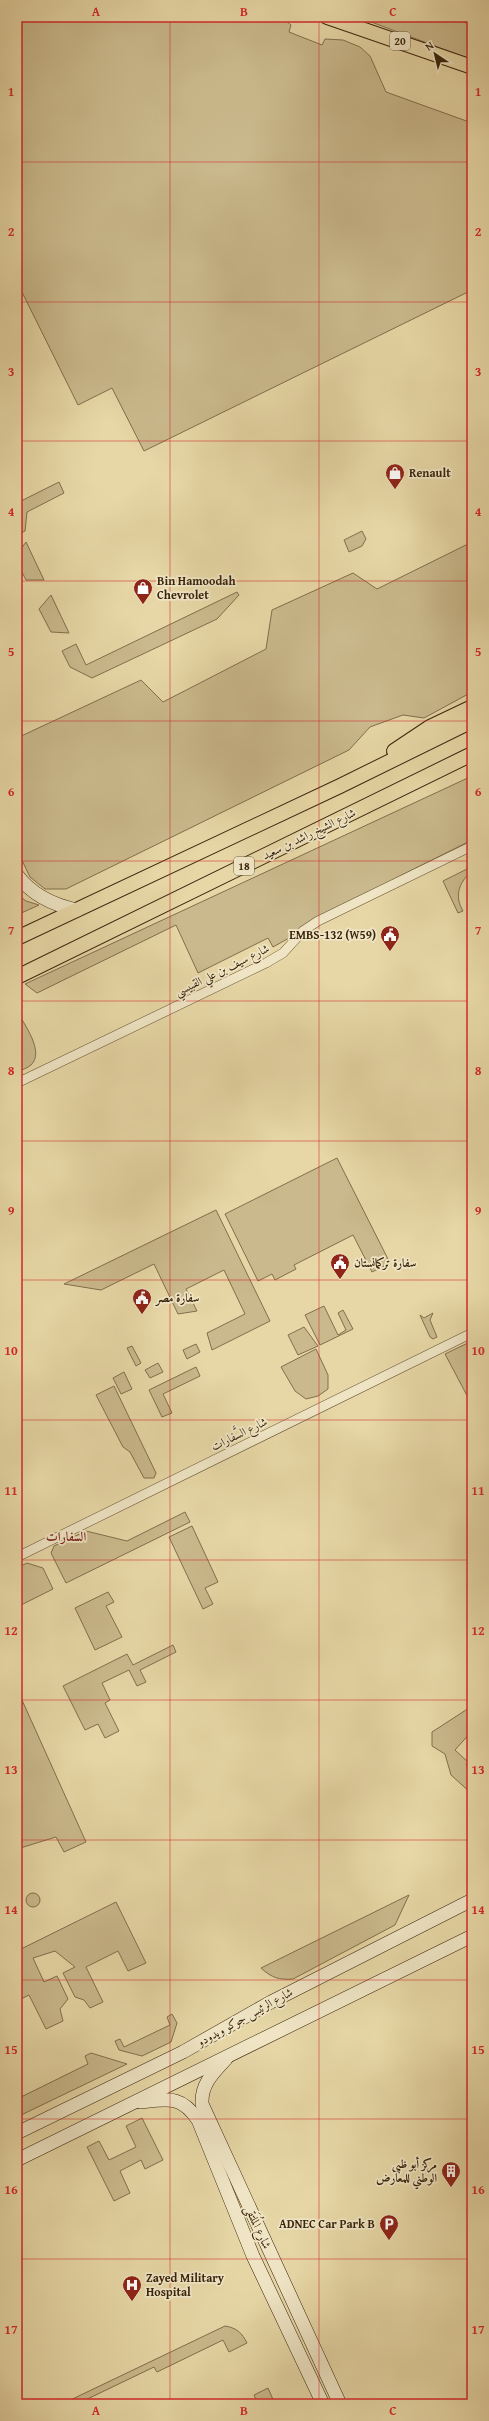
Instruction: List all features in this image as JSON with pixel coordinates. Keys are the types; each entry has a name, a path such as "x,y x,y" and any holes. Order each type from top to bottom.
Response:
{"main road":[{"name":"20","path":"327,17 472,67"},
{"path":"340,786 430,727 472,707"},
{"path":"17,938 340,786 472,721"},
{"name":"شارع الشيخ راشد بن سعيد","path":"17,977 472,754"}],"street":[{"name":"شارع سيف بن علي القبيسي","path":"17,1083 266,963 283,953 303,931 314,924 472,846"},
{"path":"17,875 39,896 57,905 77,910"},
{"name":"شارع السَّفارات","path":"17,1557 472,1333"},
{"name":"شارع الرئيس جوكو ويدودو","path":"17,2134 183,2052 271,2002 472,1900"},
{"name":"شارع الرئيس جوكو ويدودو","path":"17,2160 472,1936"},
{"name":"شارع المُلتَقى","path":"231,2054 206,2082 202,2096 202,2104 340,2404"},
{"name":"شارع المُلتَقى","path":"132,2103 171,2099 186,2106 198,2120 253,2256 323,2404"}],"shaded area":[{"path":"17,17 282,17 291,25 289,32 322,45 325,39 343,40 360,47 370,56 386,92 472,123 472,290 144,451 112,388 78,405 17,282"},
{"path":"358,17 449,17 472,25 472,60"},
{"path":"59,482 64,493 27,512 25,531 17,535 17,503"},
{"path":"362,531 366,539 362,546 349,552 344,540"},
{"path":"26,542 44,580 26,580 20,569 18,557"},
{"path":"472,542 472,692 424,718 403,715 370,727 349,750 66,889 45,889 30,877 17,850 17,738 141,680 163,702 266,649 272,610 353,573 377,589"},
{"path":"237,592 239,595 217,619 92,678 70,667 62,651 76,644 86,665"},
{"path":"51,595 69,633 51,632 39,609"},
{"path":"472,776 472,840 400,876 273,947 268,938 198,973 176,925 37,993 25,984"},
{"path":"471,867 472,871 464,880 459,890 458,895 463,911 458,913 443,881"},
{"path":"17,894 26,901 39,905 17,915"},
{"path":"17,1011 32,1038 36,1053 35,1059 31,1065 17,1072"},
{"path":"337,1158 390,1263 372,1272 353,1235 294,1265 296,1269 275,1280 272,1274 258,1281 225,1214"},
{"path":"216,1210 270,1321 212,1350 207,1333 245,1314 224,1270 186,1289 197,1311 178,1314 154,1264 101,1290 64,1284"},
{"path":"324,1306 338,1335 346,1330 338,1313 343,1310 353,1329 320,1345 305,1315"},
{"path":"433,1313 430,1320 437,1337 433,1339 430,1337 420,1315 424,1318"},
{"path":"304,1327 318,1346 298,1355 288,1335"},
{"path":"472,1341 472,1405 445,1354"},
{"path":"196,1344 200,1352 187,1359 183,1350"},
{"path":"132,1346 141,1363 136,1366 127,1348"},
{"path":"316,1349 328,1375 328,1389 318,1396 306,1399 295,1391 281,1367"},
{"path":"158,1363 163,1372 150,1378 145,1370"},
{"path":"196,1367 200,1376 163,1394 172,1413 162,1417 149,1390"},
{"path":"124,1372 132,1389 121,1394 113,1378"},
{"path":"114,1386 156,1473 154,1478 144,1478 130,1452 123,1447 96,1395"},
{"path":"185,1512 190,1522 66,1583 51,1553 54,1546 86,1531 127,1541"},
{"path":"192,1526 218,1582 205,1588 213,1604 203,1609 169,1537"},
{"path":"27,1563 43,1568 53,1589 17,1607 17,1568"},
{"path":"108,1592 114,1602 106,1606 122,1637 95,1650 75,1608"},
{"path":"173,1645 176,1652 140,1670 146,1682 137,1686 129,1670 102,1683 110,1700 105,1703 119,1731 105,1738 98,1724 85,1730 63,1686 127,1654 133,1665"},
{"path":"17,1689 86,1842 64,1852 56,1837 17,1849"},
{"path":"469,1708 472,1711 472,1731 455,1750 468,1762 466,1765 472,1770 472,1794 451,1775 445,1754 432,1746 432,1732"},
{"path":"33,1893 38,1895 40,1900 38,1905 33,1907 28,1905 26,1900 28,1895"},
{"path":"409,1895 395,1925 293,1979 276,1978 261,1968"},
{"path":"116,1902 146,1963 128,1971 118,1951 86,1967 103,2002 90,2008 84,2000 75,1997 63,1973 75,1967 55,1951 33,1958 44,1982 57,1976 68,1999 60,2009 63,2021 46,2029 29,1995 17,2001 17,1951"},
{"path":"172,2014 177,2023 171,2042 142,2056 119,2050 115,2041 120,2039 124,2047 170,2025 167,2017"},
{"path":"91,2053 127,2064 17,2117 17,2099 88,2064 85,2056"},
{"path":"142,2118 163,2160 145,2169 141,2160 120,2171 130,2193 114,2201 87,2147 99,2141 109,2160 136,2147 126,2126"},
{"path":"225,2326 233,2328 239,2332 247,2343 229,2352 223,2340 157,2372 154,2367 77,2404 62,2404"},
{"path":"268,2388 275,2404 258,2404 254,2395"}],"place":[{"name":"Renault","path":"395,490"},
{"name":"Bin Hamoodah Chevrolet","path":"143,605"},
{"name":"EMBS-132 (W59)","path":"390,952"},
{"name":"سفارة تركمانستان","path":"340,1280"},
{"name":"سفارة مصر","path":"142,1315"},
{"name":"مركز أبو ظبي الوطني للمعارض","path":"451,2188"},
{"name":"ADNEC Car Park B","path":"389,2241"},
{"name":"Zayed Military Hospital","path":"132,2302"}],"district":[{"name":"السفارات","path":"66,1536"}]}
